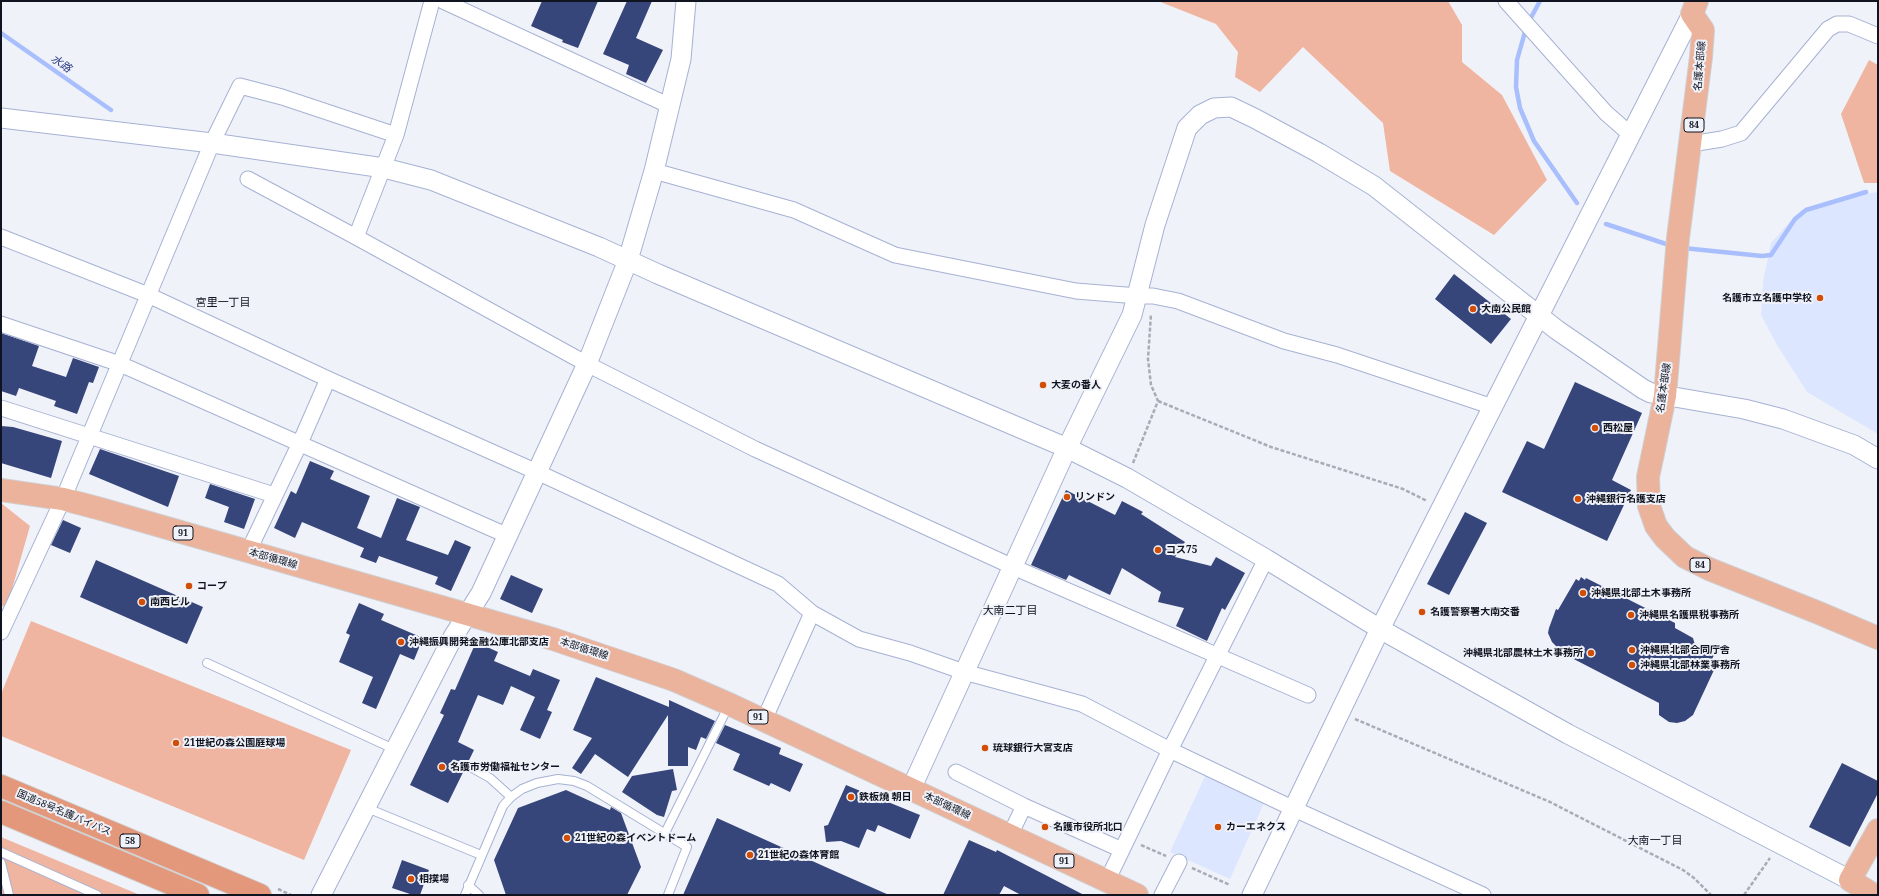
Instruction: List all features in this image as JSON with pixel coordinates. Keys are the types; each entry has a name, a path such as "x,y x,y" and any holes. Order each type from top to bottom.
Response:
{"highway":[{"name":"国道58号名護バイパス","path":"1,786 260,895"},
{"name":"58","path":"1,812 198,895"}],"main road":[{"name":"名護本部線","path":"1694,8 1703,30 1701,57 1678,246 1665,396 1648,477 1647,491 1652,515 1656,526 1665,538 1685,557 1709,569 1819,612 1878,638"},
{"name":"本部循環線","path":"1,490 63,499 602,655 674,680 764,720 911,789 1119,889"},
{"path":"1874,895 1850,880 1878,830"}],"street":[{"path":"356,236 396,135 432,1"},
{"path":"443,1 670,106"},
{"path":"321,895 367,808 453,637 481,593 506,535 587,364 628,260 654,171 681,59 686,1"},
{"path":"1509,2 1606,113 1630,134"},
{"path":"1252,895 1292,808 1380,630 1443,508 1694,8"},
{"path":"1691,144 1722,139 1741,133 1828,29 1837,24 1849,24 1878,36"},
{"path":"1,632 63,499 212,143 240,86 282,97 396,135"},
{"path":"911,789 1067,448 1132,315 1145,296 1155,224 1187,128 1200,115 1214,108 1231,107 1313,149 1374,186 1557,330 1643,389 1651,393 1665,396 1744,409 1783,419 1854,445 1878,459"},
{"path":"1,118 212,143 384,168 431,180 594,245 1067,448 1127,478 1266,559 1380,630 1568,734 1850,880"},
{"path":"654,171 794,210 895,255 1076,291 1145,296 1178,301 1284,341 1337,355 1493,407"},
{"path":"248,179 356,236 587,364 755,449 1013,566 1308,695"},
{"path":"1,236 148,295 328,379 537,472 778,584 812,613 859,639 910,653 964,672 1082,704 1170,750 1292,808 1483,895"},
{"path":"1,324 120,364 506,535"},
{"path":"248,552 300,443 328,379"},
{"path":"1,408 274,495"},
{"path":"1119,889 1122,850 1170,750 1266,559"},
{"path":"764,720 812,613"},
{"path":"956,772 1024,806 1122,850"},
{"path":"1010,836 1024,806"},
{"path":"1162,895 1179,862"}],"lane":[{"path":"207,663 396,750"},
{"path":"665,833 729,704"},
{"path":"472,768 490,778 511,797"},
{"path":"465,895 503,806 511,797 522,789 537,783 558,779 574,781 587,786 687,847 668,895"},
{"path":"367,808 481,855"},
{"path":"1,852 97,895"},
{"path":"1,863 9,895"},
{"path":"468,885 479,895"}],"path":[{"path":"1127,478 1158,401 1152,385 1148,359 1145,296"},
{"path":"1158,401 1271,447 1403,489 1443,508"},
{"path":"1351,718 1550,802 1683,870 1694,878 1711,895"},
{"path":"1744,895 1774,853"}],"shaded area":[{"path":"1158,1 1448,1 1462,25 1462,62 1502,95 1547,180 1494,235 1390,171 1383,123 1303,47 1260,92 1235,77 1238,52 1216,24"},
{"path":"1869,60 1878,65 1878,183 1864,183 1841,114"},
{"name":"名護市立名護中学校","path":"1878,192 1878,434 1807,392 1777,345 1761,315 1763,281 1771,243 1796,215 1828,203 1858,195"},
{"path":"1,503 30,526 8,603 1,607"},
{"name":"21世紀の森公園庭球場","path":"31,621 351,750 304,860 1,736 1,694"},
{"name":"カーエネクス","path":"1206,774 1265,801 1230,879 1170,852"},
{"path":"1,837 140,895 1,895"}],"building":[{"path":"542,1 598,1 578,48 562,42 563,40 531,26"},
{"path":"627,1 652,1 636,38 663,50 646,83 626,74 629,65 603,54"},
{"name":"大南公民館","path":"1454,274 1511,319 1491,344 1435,299"},
{"path":"1,333 39,346 32,366 66,377 73,358 99,367 93,383 89,382 77,414 54,406 56,401 19,388 16,396 1,391"},
{"path":"1575,382 1642,413 1612,480 1631,490 1607,541 1502,492 1527,441 1544,449"},
{"path":"1,426 13,427 62,441 51,478 1,463"},
{"path":"100,449 179,476 168,507 89,474"},
{"path":"310,461 334,471 330,479 370,496 357,528 381,538 397,498 420,507 406,540 448,555 455,540 471,547 451,591 435,584 438,577 379,556 376,563 360,557 364,548 302,522 295,538 274,528 291,491 296,494"},
{"path":"210,484 255,499 244,529 224,522 229,507 205,498"},
{"path":"1066,490 1115,515 1122,501 1143,512 1141,514 1185,542 1175,557 1211,566 1216,557 1245,573 1225,610 1222,608 1207,641 1176,626 1184,608 1158,602 1161,592 1122,568 1110,595 1069,575 1066,580 1031,565"},
{"path":"1465,512 1487,523 1449,595 1427,584"},
{"path":"63,520 81,528 70,553 51,545"},
{"name":"南西ビル","path":"96,560 203,607 187,644 80,597"},
{"path":"511,575 543,589 532,613 500,599"},
{"name":"沖縄県北部合同庁舎","path":"1581,577 1585,580 1586,578 1675,623 1675,628 1693,638 1695,645 1714,655 1708,668 1714,670 1693,715 1685,721 1677,723 1669,722 1659,715 1659,703 1564,654 1552,642 1548,633 1556,609 1558,610 1576,579 1579,581"},
{"path":"359,603 384,614 381,620 423,638 414,660 400,654 376,709 362,703 373,677 339,662 350,635 346,633"},
{"path":"476,642 498,652 494,661 530,676 533,669 560,680 547,710 552,712 540,739 520,730 535,697 511,686 503,705 478,695 458,742 474,750 448,803 410,785 444,715 440,713 451,689 455,690"},
{"path":"596,677 669,707 669,700 715,721 706,739 701,737 696,750 688,747 688,766 668,766 668,715 628,777 595,754 581,774 572,768 592,738 573,730"},
{"path":"725,725 781,748 779,754 803,764 790,792 771,783 769,786 733,770 740,754 716,743"},
{"path":"1842,763 1878,781 1878,793 1850,847 1809,827"},
{"path":"673,769 677,790 672,791 664,817 657,815 622,792 632,776"},
{"path":"846,785 870,795 872,791 889,799 888,802 920,815 910,839 878,825 875,832 867,829 859,848 841,841 826,842 824,826 828,825"},
{"name":"21世紀の森イベントドーム","path":"566,790 610,810 611,807 621,813 641,867 627,895 506,895 494,860 518,808"},
{"name":"21世紀の森体育館","path":"717,818 830,869 889,895 683,895"},
{"path":"969,840 996,852 997,850 1084,895 1021,895 1004,886 999,895 943,895"},
{"name":"相撲場","path":"402,860 429,870 420,895 413,895 392,888"}],"waterway":[{"path":"1540,1 1527,25 1517,60 1516,87 1520,108 1534,141 1577,203"},
{"name":"水路","path":"1,33 111,110"},
{"path":"1683,248 1762,256 1771,255 1795,219 1806,210 1866,192"},
{"path":"1606,224 1672,246"}],"place":[{"name":"名護市立名護中学校","path":"1820,298"},
{"name":"大南公民館","path":"1473,309"},
{"name":"大麦の番人","path":"1043,385"},
{"name":"西松屋","path":"1595,428"},
{"name":"リンドン","path":"1067,497"},
{"name":"沖縄銀行名護支店","path":"1578,499"},
{"name":"コス75","path":"1158,550"},
{"name":"コープ","path":"189,586"},
{"name":"沖縄県北部土木事務所","path":"1583,593"},
{"name":"南西ビル","path":"142,602"},
{"name":"名護警察署大南交番","path":"1422,612"},
{"name":"沖縄県名護県税事務所","path":"1631,615"},
{"name":"沖縄振興開発金融公庫北部支店","path":"401,642"},
{"name":"沖縄県北部合同庁舎","path":"1632,650"},
{"name":"沖縄県北部農林土木事務所","path":"1591,653"},
{"name":"沖縄県北部林業事務所","path":"1632,665"},
{"name":"21世紀の森公園庭球場","path":"176,743"},
{"name":"琉球銀行大宮支店","path":"985,748"},
{"name":"名護市労働福祉センター","path":"442,767"},
{"name":"鉄板燒 朝日","path":"851,797"},
{"name":"名護市役所北口","path":"1045,827"},
{"name":"カーエネクス","path":"1218,827"},
{"name":"21世紀の森イベントドーム","path":"567,838"},
{"name":"21世紀の森体育館","path":"750,855"},
{"name":"相撲場","path":"411,879"}],"district":[{"name":"宮里一丁目","path":"223,303"},
{"name":"大南二丁目","path":"1010,611"},
{"name":"大南一丁目","path":"1655,841"}]}
